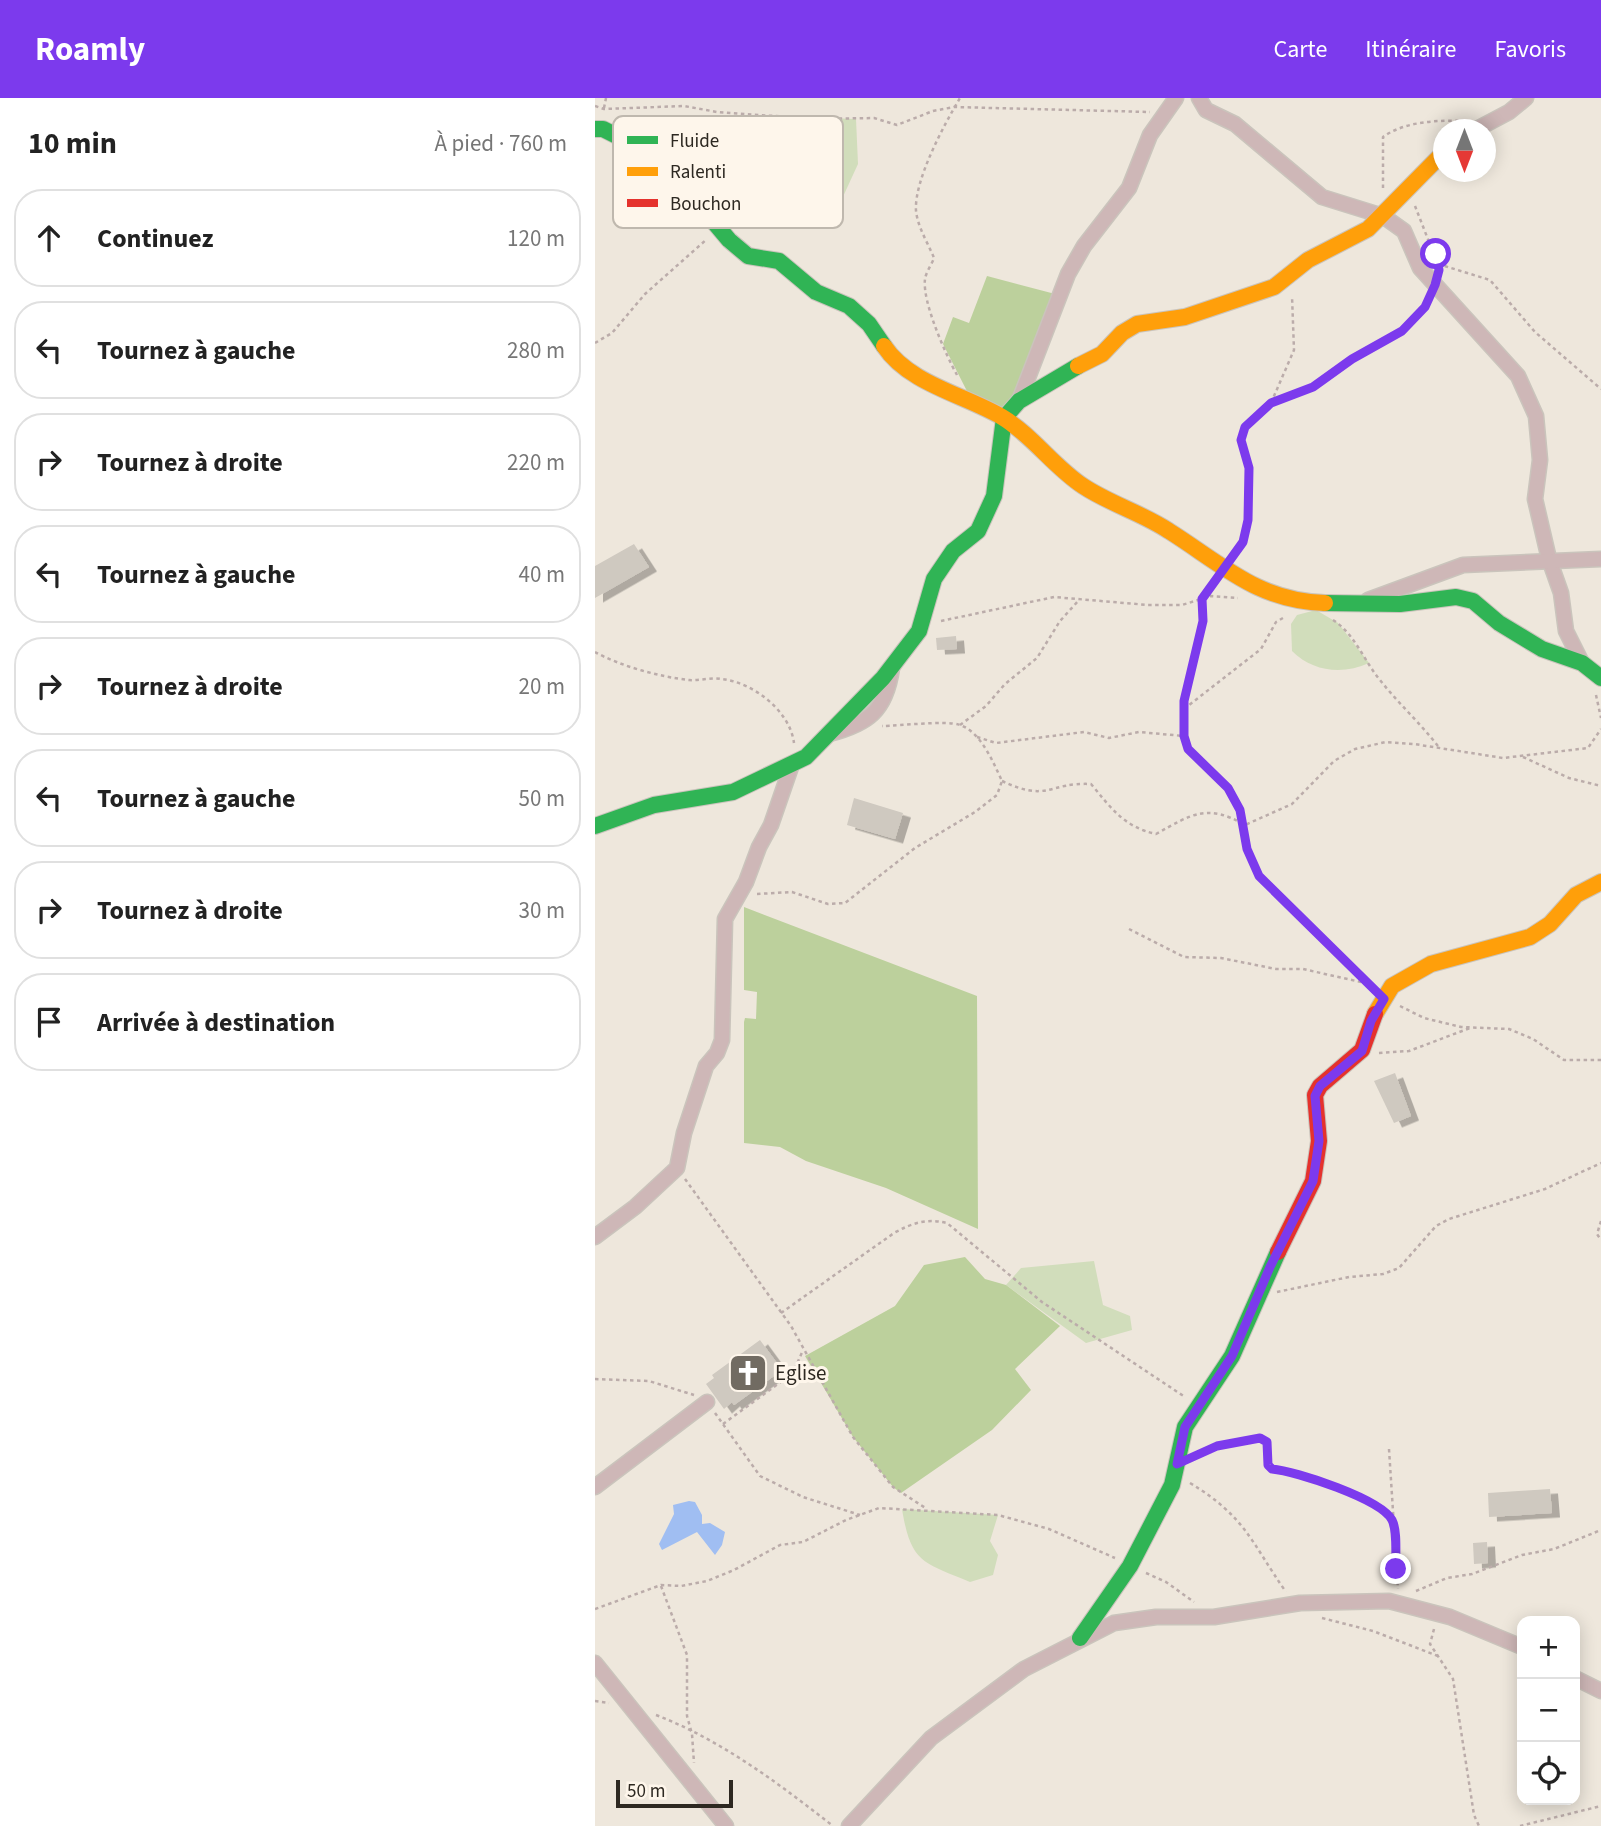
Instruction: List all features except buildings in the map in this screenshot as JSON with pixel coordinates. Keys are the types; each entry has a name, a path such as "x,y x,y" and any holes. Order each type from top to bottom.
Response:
{"street":[{"path":"1019,401 1068,274 1084,246 1129,188 1150,135 1176,98"},
{"path":"1199,98 1206,110 1235,124 1322,197 1383,216 1404,231 1420,268 1518,376 1536,416 1540,460 1535,499 1549,559 1561,593 1566,631 1582,663"},
{"path":"1495,119 1526,98"},
{"path":"595,129 603,129 613,134"},
{"path":"595,826 654,806 733,792 791,766 829,734 883,678 892,662 919,631 934,579 953,551 978,531 994,496 1005,418 1019,401 1052,379 1102,354 1122,333 1137,324 1185,317 1252,297 1298,271 1308,260 1368,229 1433,163"},
{"path":"720,229 748,256 779,261 816,292 849,306 869,324 890,355 906,369 1005,418 1083,486 1167,530 1222,569 1274,596 1305,603 1400,604 1456,597 1473,601 1499,623 1542,649 1582,663 1601,678"},
{"path":"1360,602 1463,565 1549,559 1601,559"},
{"path":"829,734 859,726 885,699 892,662"},
{"path":"595,1237 635,1207 677,1168 684,1133 706,1066 717,1053 722,1040 725,919 771,825 791,766"},
{"path":"1080,1639 1130,1566 1172,1485 1185,1427 1232,1356 1313,1181 1319,1141 1315,1096 1320,1086 1362,1051 1371,1021 1392,986 1431,964 1530,937 1549,924 1576,895 1601,883"},
{"path":"595,1487 707,1402"},
{"path":"849,1826 931,1738 1024,1669 1114,1623 1156,1617 1214,1617 1295,1604 1394,1600 1450,1617 1517,1645"},
{"path":"595,1663 726,1826"},
{"path":"1577,1679 1601,1691"}],"path":[{"path":"960,98 917,193 916,210 918,222 935,258 925,279 930,306 948,359 971,399"},
{"path":"595,106 604,109 684,106 717,112 774,116"},
{"path":"843,119 874,118 897,125 933,111 954,107 1163,113"},
{"path":"1383,216 1383,137 1395,128 1433,122"},
{"path":"1408,186 1438,264 1435,285 1425,307 1402,331 1352,359 1313,387 1271,403 1245,427 1241,440 1249,468 1248,520 1243,542 1202,599 1203,621 1187,678 1184,736 1188,749 1228,788 1245,825 1247,849 1259,876 1384,999 1424,1018 1472,1027 1509,1029 1533,1039 1564,1060 1601,1060"},
{"path":"595,343 612,333 645,294 720,229"},
{"path":"1438,264 1490,280 1535,332 1601,389"},
{"path":"1271,403 1294,350 1291,300 1298,271"},
{"path":"919,631 942,620 1053,597 1182,605 1202,599 1238,598"},
{"path":"859,726 960,725 986,706 1006,684 1037,658 1060,621 1080,599"},
{"path":"1184,709 1261,649 1276,622 1305,603 1338,623 1359,647 1380,680 1416,717 1438,747"},
{"path":"595,652 660,674 690,680 723,679 751,690 781,712 793,732 795,747 791,766"},
{"path":"960,725 977,737 1006,743 1084,732 1109,738 1139,732 1184,736"},
{"path":"1245,825 1292,804 1334,761 1355,749 1386,742 1503,758 1588,748 1601,729"},
{"path":"977,737 1002,781 1025,792 1042,793 1079,783 1091,784 1116,816 1137,830 1156,834 1187,816 1203,811 1225,814 1245,825"},
{"path":"1520,756 1569,778 1601,786"},
{"path":"737,897 774,890 792,892 828,904 845,903 915,848 975,813 997,795 1002,781"},
{"path":"1129,929 1184,957 1221,958 1276,969 1303,970 1367,984"},
{"path":"1362,1051 1387,1054 1409,1051 1472,1027"},
{"path":"1257,1297 1399,1268 1436,1226 1449,1219 1545,1189 1601,1163"},
{"path":"677,1168 781,1313 853,1437 893,1488 928,1509"},
{"path":"781,1313 894,1233 913,1223 933,1220 947,1223 995,1265 1071,1323 1198,1405"},
{"path":"1601,1221 1597,1234 1601,1240"},
{"path":"723,1424 793,1373 803,1350"},
{"path":"595,1379 649,1381 683,1389 707,1402 760,1476 803,1497 860,1515"},
{"path":"1295,1604 1240,1521 1218,1500 1176,1468 1217,1446 1260,1438 1267,1442 1268,1465 1272,1469 1297,1472 1364,1500 1383,1509 1393,1521"},
{"path":"1389,1449 1394,1600 1447,1578 1472,1574 1522,1555 1545,1552 1601,1530"},
{"path":"595,1609 661,1585 681,1587 707,1581 780,1545 803,1542 879,1508 998,1514 1049,1529 1167,1581 1214,1617"},
{"path":"661,1585 687,1655 687,1716 691,1728 695,1787"},
{"path":"1320,1617 1373,1631 1438,1656"},
{"path":"1436,1622 1430,1644 1453,1679 1474,1815 1479,1826"},
{"path":"595,1702 629,1704"},
{"path":"654,1714 691,1728 780,1784 834,1826"},
{"path":"1520,1826 1601,1806"}],"green space":[{"path":"843,119 856,119 858,164 843,197"},
{"path":"987,276 1059,295 1004,418 971,399 943,344 953,317 969,323"},
{"path":"1316,610 1338,623 1369,663 1349,669 1329,669 1309,663 1292,651 1291,624 1297,615"},
{"path":"744,907 977,996 978,1229 886,1188 806,1161 780,1147 744,1143 744,1022 745,1018 756,1019 757,992 744,990"},
{"path":"965,1257 985,1279 1006,1285 1060,1326 1015,1369 1031,1390 992,1430 901,1493 893,1487 853,1437 805,1356 895,1306 924,1265"},
{"path":"1094,1261 1103,1305 1130,1316 1132,1330 1086,1343 1006,1285 1021,1268"},
{"path":"902,1509 998,1515 990,1541 998,1555 993,1575 970,1582 930,1565 915,1551 910,1541"}],"water":[{"path":"695,1502 702,1515 702,1524 710,1523 725,1532 722,1545 715,1555 697,1532 662,1550 659,1544 674,1514 673,1505"}],"traffic: fast":[{"path":"595,129 603,129 613,134"},
{"path":"719,228 748,256 779,261 816,292 849,306 869,324 884,346"},
{"path":"595,826 654,805 733,792 806,757 883,678 919,631 934,579 953,551 978,531 994,496 1004,418 1019,401 1078,366"},
{"path":"1325,603 1400,604 1456,597 1473,601 1499,623 1542,649 1582,663 1601,678"},
{"path":"1080,1638 1130,1566 1172,1485 1185,1427 1232,1356 1278,1252"}],"traffic: slow":[{"path":"1078,366 1102,354 1122,333 1137,324 1185,317 1274,287 1308,260 1368,229 1433,163"},
{"path":"884,346 908,370 1013,424 1062,470 1093,492 1159,525 1242,579 1280,596 1325,603"},
{"path":"1375,1014 1392,986 1431,964 1530,937 1550,924 1576,895 1601,882"}],"traffic: jam":[{"path":"1278,1252 1313,1181 1319,1141 1315,1095 1320,1086 1362,1050 1375,1014"}],"place":[{"name":"Eglise","path":"748,1373"}],"route":[{"path":"1396,1569 1393,1521 1383,1509 1297,1472 1272,1469 1268,1465 1267,1442 1260,1438 1217,1446 1177,1464 1185,1427 1232,1356 1270,1267 1313,1181 1319,1141 1315,1096 1320,1086 1362,1051 1371,1021 1384,999 1259,876 1247,849 1245,825 1240,810 1228,788 1188,749 1184,736 1184,701 1187,678 1203,621 1202,599 1243,542 1248,520 1249,468 1241,440 1245,427 1271,403 1313,387 1352,359 1402,331 1425,307 1435,285 1439,270 1436,254"}]}
